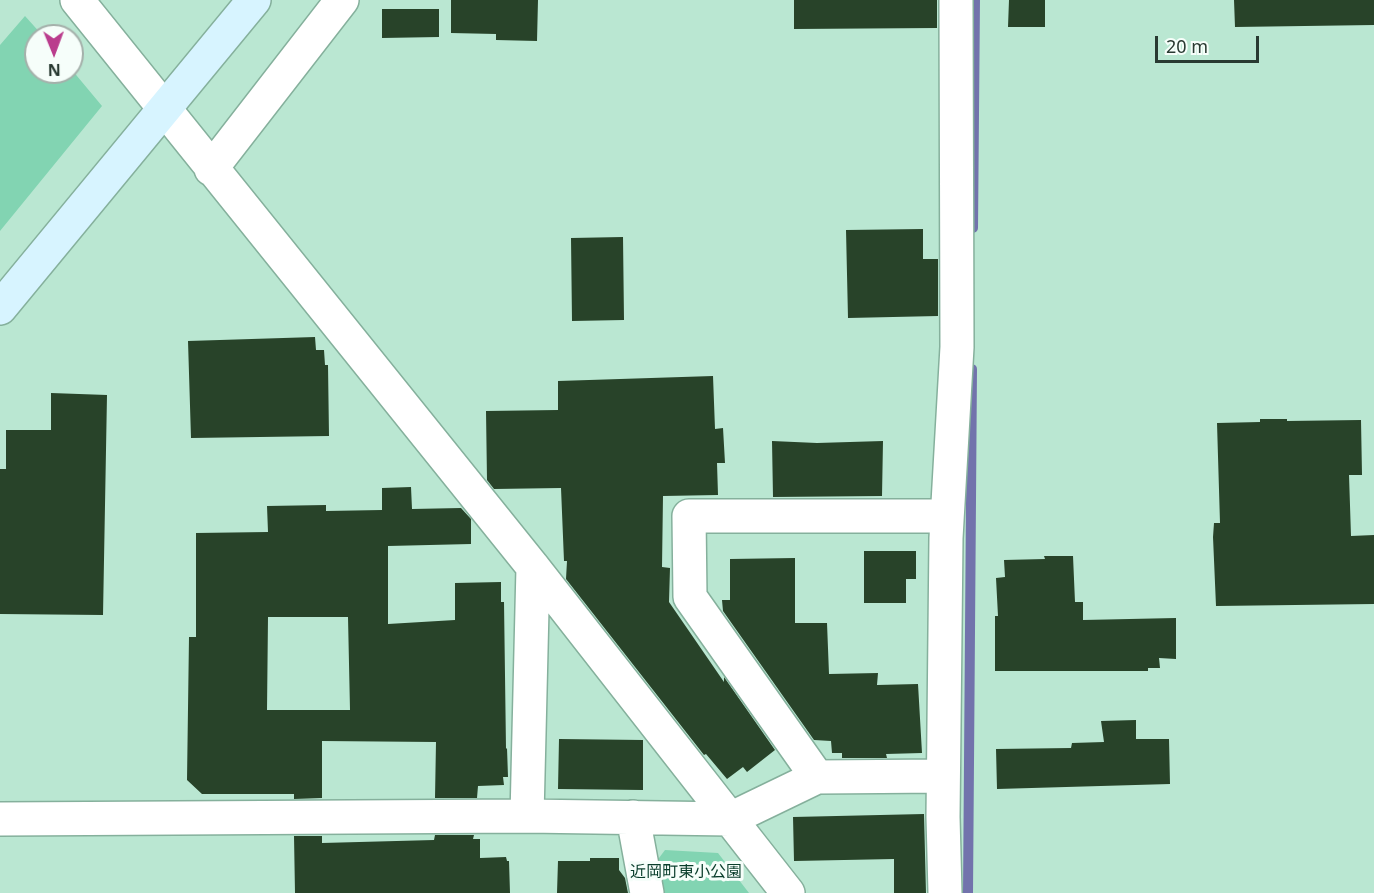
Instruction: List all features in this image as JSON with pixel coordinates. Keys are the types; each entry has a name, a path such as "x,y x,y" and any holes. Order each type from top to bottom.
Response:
{"street":[{"path":"77,0 533,567 788,893"},
{"path":"0,308 254,0"},
{"path":"211,169 342,0"},
{"path":"945,893 943,776 947,516 957,347 956,0"},
{"path":"817,777 690,597 689,516 947,516"},
{"path":"527,816 533,567"},
{"path":"0,819 527,816 730,819 817,777 943,776"},
{"path":"633,817 647,893"}],"green space":[{"path":"25,16 32,24 24,24 24,84 84,84 102,106 0,231 0,45"},
{"name":"近岡町東小公園","path":"665,850 718,853 749,893 656,893 650,870"}],"building":[{"path":"451,0 538,0 537,41 496,40 496,34 451,33"},
{"path":"794,0 937,0 937,28 794,29"},
{"path":"1009,0 1045,0 1045,27 1008,27"},
{"path":"1234,0 1374,0 1374,25 1235,27"},
{"path":"382,9 439,9 439,37 382,38"},
{"path":"923,229 923,259 938,259 938,316 848,318 846,230"},
{"path":"623,237 624,320 572,321 571,238"},
{"path":"315,337 316,350 324,350 325,365 328,365 329,436 191,438 188,341"},
{"path":"713,376 715,429 723,428 725,463 717,463 718,495 663,496 662,567 670,568 669,602 724,682 724,677 775,750 747,772 743,767 727,779 706,754 704,755 566,579 567,561 564,561 561,488 494,489 487,480 486,411 558,410 558,381"},
{"path":"51,393 107,395 103,615 0,614 0,469 6,469 6,430 51,430"},
{"path":"1260,419 1361,420 1362,475 1349,475 1351,536 1374,535 1374,604 1216,606 1213,537 1214,523 1220,523 1217,423 1260,422"},
{"path":"772,441 817,443 883,441 882,496 773,497"},
{"path":"411,487 412,509 461,508 471,519 471,544 388,546 388,624 455,620 455,583 501,582 501,602 504,602 508,777 503,777 504,785 478,786 477,798 435,798 436,742 322,741 322,798 294,799 294,794 202,794 187,780 189,637 196,637 196,533 268,532 267,506 326,505 326,511 382,510 382,488","holes":["268,617 348,617 350,710 267,710"]},
{"path":"864,551 916,551 916,579 906,579 906,603 864,603"},
{"path":"1044,556 1073,556 1075,602 1083,602 1083,620 1176,618 1176,659 1159,658 1160,668 1148,668 1148,671 995,671 995,616 998,616 996,578 1005,577 1004,560 1045,559"},
{"path":"795,558 795,623 827,623 829,674 878,673 877,685 918,684 922,753 886,754 887,758 842,758 842,753 832,753 831,741 814,740 723,611 722,600 730,600 730,559"},
{"path":"1136,720 1136,739 1169,739 1170,784 997,789 996,749 1071,748 1072,743 1104,742 1101,721"},
{"path":"559,739 643,740 643,790 558,789"},
{"path":"924,814 926,893 894,893 894,859 794,861 793,817"},
{"path":"435,835 474,835 473,839 480,839 480,858 506,857 509,861 510,893 295,893 294,836 322,836 322,843 434,840"},
{"path":"590,858 619,858 619,870 625,878 628,893 557,893 558,861 590,861"}],"waterway":[{"path":"973,228 975,0"},
{"path":"968,893 972,369"}]}
